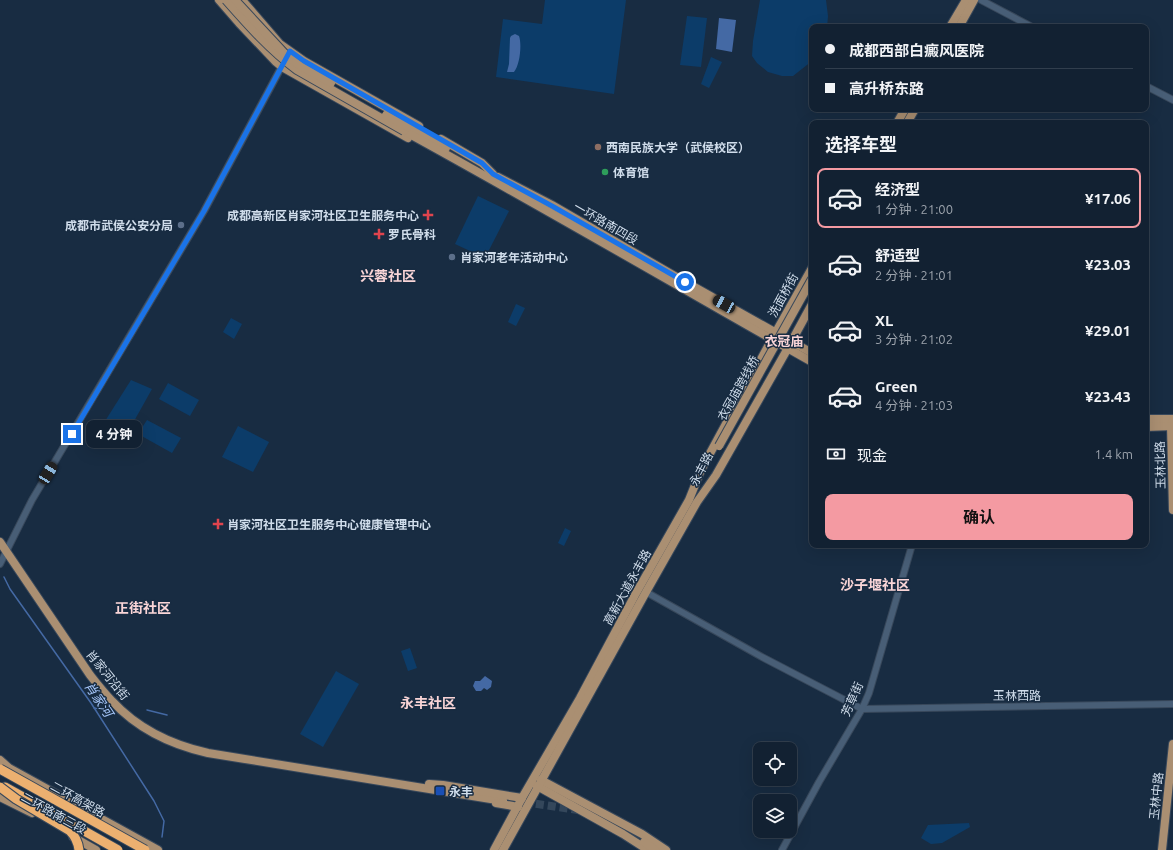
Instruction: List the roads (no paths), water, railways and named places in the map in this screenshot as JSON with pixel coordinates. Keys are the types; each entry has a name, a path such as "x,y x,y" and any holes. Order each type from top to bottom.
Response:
{"highway":[{"name":"二环高架路","path":"0,769 145,850"},
{"name":"二环高架路","path":"0,786 118,850"},
{"path":"0,786 16,799 70,831 78,842 79,850"}],"main road":[{"path":"219,0 238,23 282,67 459,167 480,176 493,177"},
{"path":"226,0 248,25 282,59 297,70 406,129"},
{"path":"235,0 285,54 299,65 364,102 406,129"},
{"path":"242,0 280,44 304,61 482,163 493,177"},
{"path":"952,24 966,0"},
{"path":"961,24 974,0"},
{"name":"一环路南四段","path":"406,129 493,177 552,206 790,345"},
{"name":"洗面桥街","path":"774,336 809,273"},
{"name":"衣冠庙跨线桥","path":"723,446 809,285"},
{"name":"衣冠庙跨线桥","path":"723,446 809,295"},
{"path":"790,345 809,310"},
{"name":"高新大道永丰路","path":"496,850 522,798 580,698 635,595 689,500 701,470 774,336"},
{"path":"790,345 809,352"},
{"path":"790,345 809,360"},
{"name":"高新大道永丰路","path":"496,850 539,783 697,502 716,475 790,345"},
{"path":"1149,419 1173,423"},
{"path":"1149,427 1173,423"},
{"name":"玉林北路","path":"1173,423 1173,510"},
{"name":"永丰路","path":"689,500 723,446"},
{"name":"永丰路","path":"697,502 723,446"},
{"name":"肖家河沿街","path":"0,542 90,675 113,702 129,717 146,728 170,741 188,748 208,753 417,785"},
{"name":"玉林中路","path":"1162,850 1173,744"},
{"name":"二环路南三段","path":"0,760 9,768 158,850"},
{"path":"539,783 648,850"},
{"path":"539,783 642,834 666,850"},
{"path":"417,785 444,785 522,798"},
{"path":"417,785 444,791 502,800"},
{"path":"417,785 442,794 518,807"},
{"name":"二环路南三段","path":"0,798 32,812 91,849"},
{"path":"655,850 618,826 659,850"}],"street":[{"path":"981,0 1026,24"},
{"path":"0,564 32,500 204,211 290,51"},
{"path":"1149,88 1173,100"},
{"name":"芳草街","path":"782,850 819,782 862,709 869,693 911,548"},
{"path":"646,592 762,657 862,709"},
{"name":"玉林西路","path":"862,709 1173,704"}],"waterway":[{"name":"肖家河","path":"4,577 10,589 91,703 154,801 164,821 162,837"},
{"name":"肖家河","path":"94,708 101,709"},
{"path":"147,710 167,715"}],"tunnel":[{"path":"524,802 578,810"}],"place":[{"name":"西南民族大学（武侯校区）","path":"598,147"},
{"name":"体育馆","path":"605,172"},
{"name":"成都高新区肖家河社区卫生服务中心","path":"428,215"},
{"name":"成都市武侯公安分局","path":"181,225"},
{"name":"罗氏骨科","path":"379,234"},
{"name":"肖家河老年活动中心","path":"452,257"},
{"name":"肖家河社区卫生服务中心健康管理中心","path":"218,524"},
{"name":"永丰","path":"440,791"}],"district":[{"name":"兴蓉社区","path":"388,276"},
{"name":"衣冠庙","path":"784,341"},
{"name":"沙子堰社区","path":"875,585"},
{"name":"正街社区","path":"143,608"},
{"name":"永丰社区","path":"428,703"}]}
